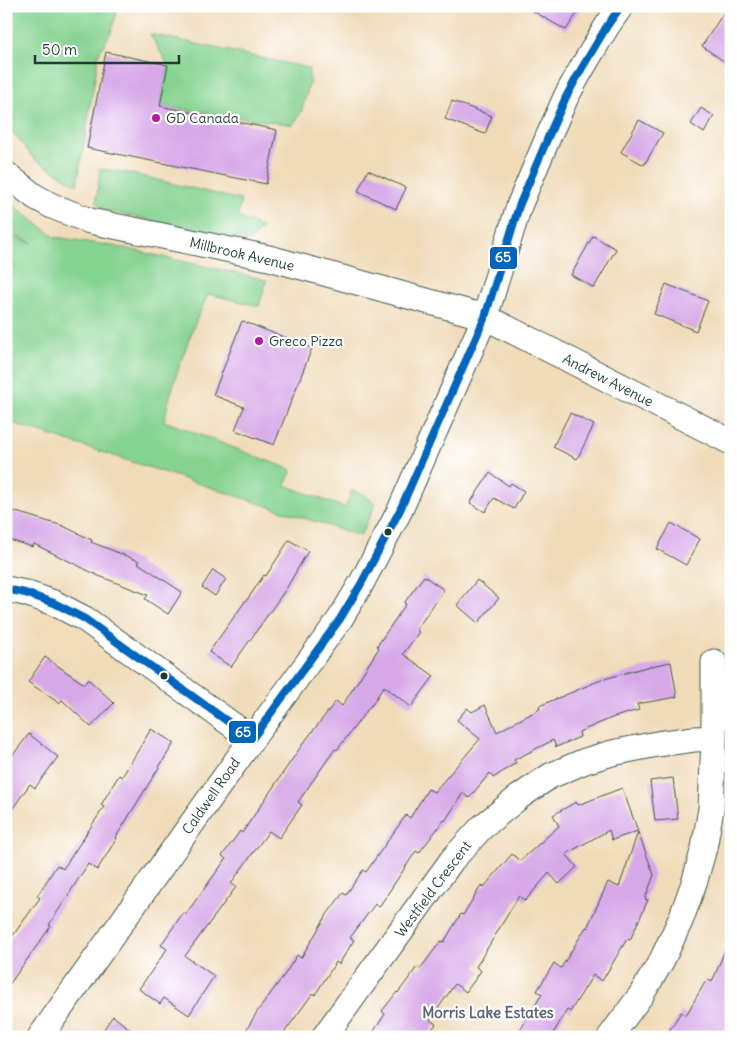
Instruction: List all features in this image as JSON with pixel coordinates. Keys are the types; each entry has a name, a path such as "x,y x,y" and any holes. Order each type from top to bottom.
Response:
{"street":[{"name":"Caldwell Road","path":"40,1037 252,739 340,619 361,584 400,510 485,317 520,206 566,97 607,26 621,6"},
{"name":"Millbrook Avenue","path":"6,174 34,196 52,206 90,221 269,258 485,317"},
{"name":"Andrew Avenue","path":"485,317 731,442"},
{"path":"6,589 54,603 85,619 252,739"},
{"path":"610,1037 662,960 681,919 704,848 711,809 714,738 714,662"},
{"name":"Westfield Crescent","path":"324,1037 452,860 481,828 519,797 550,776 594,758 657,744 714,738"}],"green space":[{"path":"6,6 118,6 111,32 99,53 77,185 33,158 6,123"},
{"path":"150,34 308,68 310,81 302,110 293,125 160,106 168,65"},
{"path":"100,169 124,172 241,200 238,217 263,228 250,241 106,211 96,203"},
{"path":"6,200 55,237 119,247 267,280 259,306 208,294 182,359 164,421 292,470 285,485 345,508 352,490 365,495 376,504 360,536 6,421 6,235 32,243 6,231"}],"building":[{"path":"524,6 582,6 566,30"},
{"path":"728,6 731,6 731,54 725,62 702,46"},
{"name":"GD Canada","path":"106,52 168,65 160,106 277,130 266,184 87,148"},
{"path":"452,101 492,116 485,134 445,119"},
{"path":"701,108 714,116 704,133 691,124"},
{"path":"639,120 663,133 644,165 621,152"},
{"path":"368,170 406,188 396,209 358,191"},
{"path":"593,236 616,249 594,288 571,275"},
{"path":"666,284 708,301 696,331 654,314"},
{"path":"242,321 312,348 274,445 235,430 244,407 213,395"},
{"path":"570,413 594,425 577,459 553,447"},
{"path":"490,473 509,486 511,483 524,491 514,509 494,498 485,512 470,503"},
{"path":"6,509 63,526 92,540 91,542 139,561 138,563 182,592 168,614 145,599 148,595 99,576 34,544 33,547 6,539"},
{"path":"671,523 700,539 686,565 657,549"},
{"path":"289,540 308,551 286,589 231,667 209,652 264,575 266,576"},
{"path":"213,570 226,579 215,596 202,587"},
{"path":"424,576 444,590 416,630 419,632 403,654 434,676 411,707 384,686 372,705 337,750 335,749 298,802 302,805 279,838 269,831 231,883 236,887 185,956 214,976 189,1015 164,998 160,1004 139,989 167,949 161,945 183,913 185,915 226,859 222,856 240,831 242,833 302,745 336,701 342,706 379,648 377,646 406,604 404,603"},
{"path":"477,580 499,598 478,623 457,605"},
{"path":"45,657 84,684 88,679 114,703 91,727 62,700 59,703 28,682"},
{"path":"671,662 677,697 637,704 639,710 614,717 579,732 580,737 556,747 553,740 514,760 516,763 493,778 490,773 469,798 463,793 445,821 419,853 416,851 379,907 375,904 350,938 354,940 339,964 336,962 315,995 313,993 281,1037 242,1037 297,955 301,958 328,913 343,893 346,895 363,870 366,872 406,815 410,818 428,789 434,792 480,739 457,720 467,708 472,712 485,705 497,732 540,709 539,706 601,680"},
{"path":"151,729 174,743 97,870 88,864 49,925 51,926 6,989 6,945 40,898 37,896 57,865 63,869 104,807 101,805 119,775 122,777"},
{"path":"29,734 58,757 35,788 30,784 6,818 6,764"},
{"path":"673,778 678,819 655,821 650,781"},
{"path":"622,788 638,831 612,840 609,830 566,854 577,867 559,884 549,873 525,901 519,896 476,967 481,971 466,992 455,984 430,1020 436,1024 426,1037 370,1037 385,1014 382,1011 417,967 420,969 441,941 444,942 481,886 484,887 512,854 520,861 559,826 553,815 576,802 578,805"},
{"path":"638,832 654,875 645,899 648,900 630,940 627,939 602,981 593,975 570,1012 567,1010 551,1037 516,1037 542,994 537,991 554,963 561,968 587,928 608,882 619,887"},
{"path":"730,938 731,1037 665,1037 681,1012 686,1015 707,979 712,982"},
{"path":"113,1016 140,1037 98,1037"}],"transit line":[{"name":"65","path":"6,589 54,603 85,619 252,739 340,619 361,584 400,510 485,317 519,206 549,135 566,97 582,68 621,6"}],"place":[{"name":"GD Canada","path":"156,118"},
{"name":"Greco Pizza","path":"259,341"}],"district":[{"name":"Morris Lake Estates","path":"488,1012"}]}
